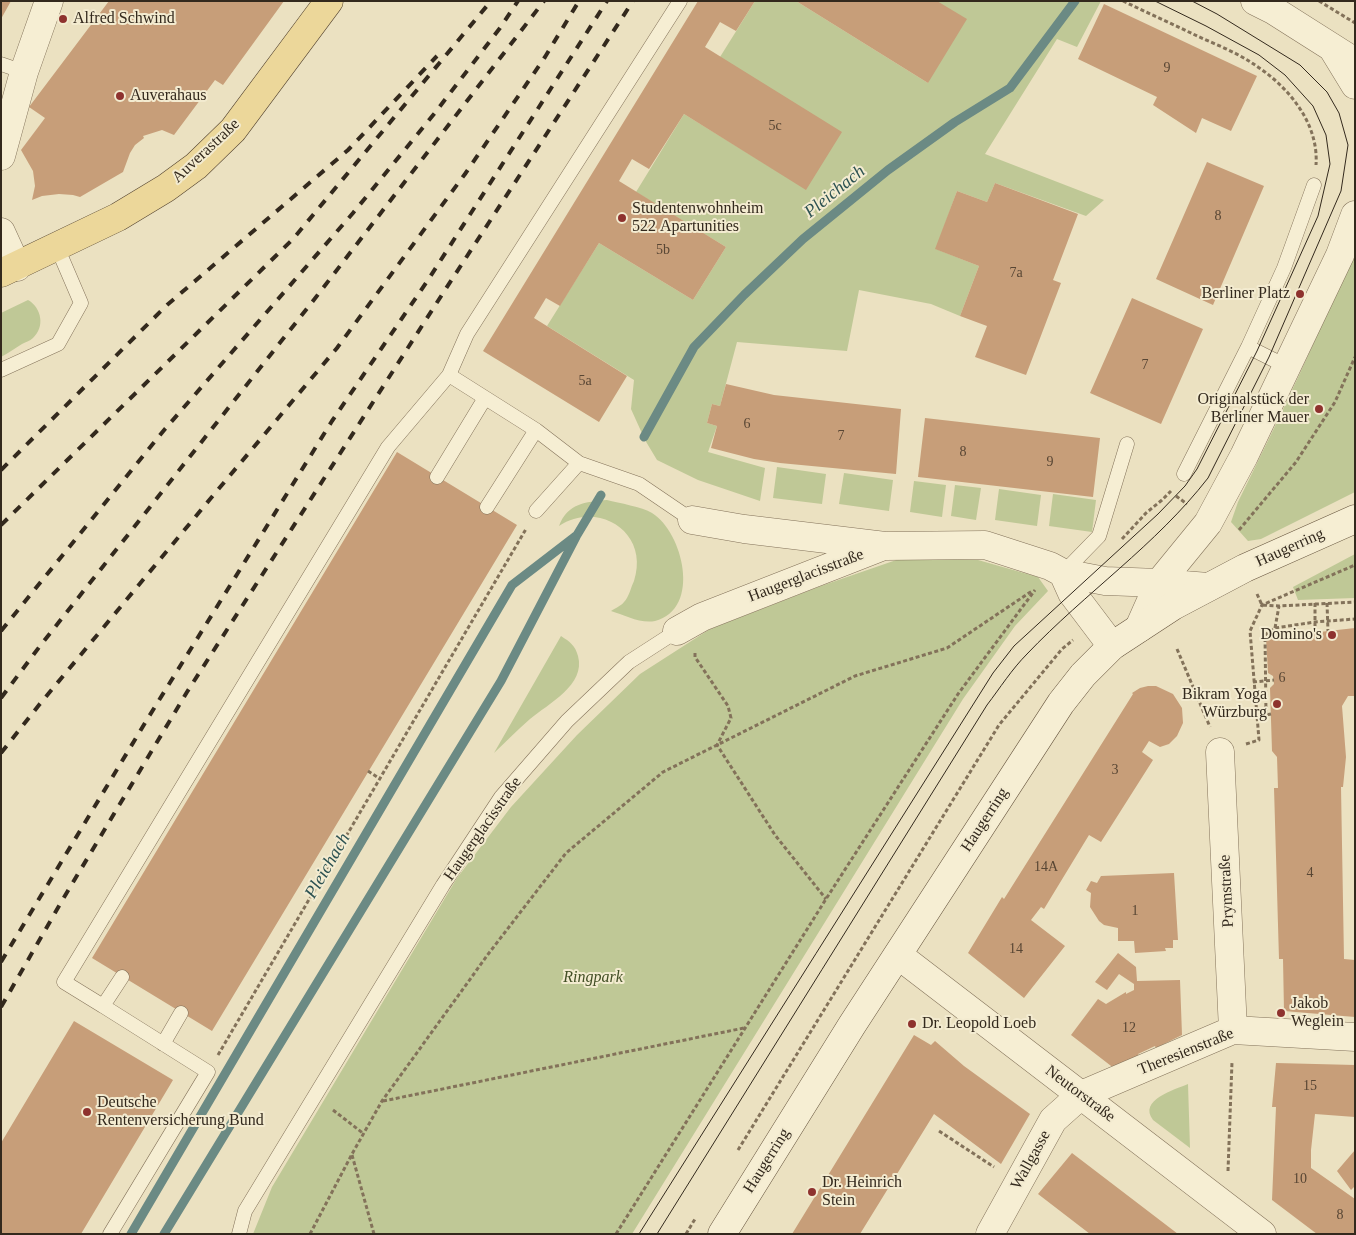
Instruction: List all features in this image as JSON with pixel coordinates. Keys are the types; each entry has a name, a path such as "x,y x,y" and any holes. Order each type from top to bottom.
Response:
{"main road":[{"name":"Auverastraße","path":"9,270 118,217 166,188 196,166 233,130 329,1"}],"street":[{"path":"1,156 13,68 49,1"},
{"path":"1255,1 1273,10 1355,62"},
{"path":"1332,48 1355,85"},
{"path":"1139,628 1159,583 1208,523 1244,456 1340,255 1355,215"},
{"path":"1,232 9,270"},
{"name":"Haugerring","path":"722,1234 852,1025 1061,703 1082,675 1112,646 1173,606 1245,568 1355,519"},
{"name":"Haugerglacisstraße","path":"692,520 744,529 885,546 984,545 1050,566 1063,573 1105,581 1159,583"},
{"name":"Haugerglacisstraße","path":"677,631 702,617 885,546"},
{"path":"1063,573 1072,593 1112,646"},
{"path":"1159,583 1208,587"},
{"name":"Prymstraße","path":"1220,752 1233,1030"},
{"name":"Neutorstraße","path":"898,955 1262,1234"},
{"name":"Theresienstraße","path":"1081,1095 1233,1030 1355,1037"},
{"name":"Wallgasse","path":"990,1234 1053,1120 1081,1095"}],"lane":[{"path":"110,1234 208,1072 64,982 388,447 449,376 467,334 680,1"},
{"path":"1184,474 1248,346 1284,268 1314,185"},
{"path":"1,370 58,344 81,302 57,247"},
{"path":"1248,346 1286,366"},
{"name":"Haugerglacisstraße","path":"449,376 536,430 579,463 639,484 692,520"},
{"path":"437,477 485,398"},
{"path":"487,507 536,430"},
{"path":"1063,573 1100,536 1126,444"},
{"path":"536,511 579,463"},
{"name":"Haugerglacisstraße","path":"238,1234 245,1211 314,1096 443,884 501,797 567,720 629,662 677,631"},
{"path":"103,1006 122,977"},
{"path":"163,1044 181,1013"}],"path":[{"path":"1123,1 1252,62 1275,81 1302,110 1311,127 1317,152 1314,185"},
{"path":"1319,1 1355,23"},
{"path":"1234,535 1296,462 1335,402 1355,357"},
{"path":"1152,509 1171,490"},
{"path":"208,1072 536,511"},
{"path":"1177,649 1220,752 1258,740 1250,631 1262,605 1355,565"},
{"path":"310,1234 382,1101 489,952 566,853 663,772 855,676 947,648 1037,588 958,694 826,899 616,1234"},
{"path":"1262,605 1279,606 1355,602"},
{"path":"1315,603 1315,632"},
{"path":"1327,603 1328,631"},
{"path":"1275,628 1279,606"},
{"path":"702,617 694,636 695,657 728,706 731,718 717,745"},
{"path":"1271,714 1266,714 1264,636 1275,628 1355,619"},
{"path":"737,1150 999,725 1062,649 1095,623"},
{"path":"1253,682 1274,680"},
{"path":"717,745 775,836 826,899"},
{"path":"368,772 380,779"},
{"path":"382,1101 745,1027"},
{"path":"1226,1207 1233,1030"},
{"path":"314,1096 364,1134"},
{"path":"939,1130 1018,1183"},
{"path":"352,1154 374,1234"},
{"path":"686,1234 696,1217"}],"green space":[{"path":"755,1 796,1 928,83 937,1 1101,1 1077,47 1057,39 985,154 1104,200 1086,216 995,183 987,202 957,191 936,249 979,266 960,316 931,304 859,290 847,351 737,342 720,406 712,404 707,423 717,426 708,452 765,468 760,501 698,480 657,460 645,440 631,409 634,380 547,326 599,243 693,300 726,247 636,192 684,114 806,189 720,57"},
{"path":"1355,244 1355,492 1261,539 1248,541 1231,522 1238,502 1300,374"},
{"path":"28,300 33,303 39,313 40,323 37,334 32,339 1,357 1,313"},
{"path":"777,467 826,474 822,504 773,498"},
{"path":"844,473 893,480 889,511 839,504"},
{"path":"914,481 946,485 942,517 910,512"},
{"path":"955,485 981,488 976,520 951,516"},
{"path":"999,489 1041,495 1037,526 995,520"},
{"path":"1053,494 1096,500 1092,532 1049,526"},
{"path":"607,500 637,507 652,513 663,523 672,536 679,552 683,570 683,587 679,602 670,614 650,622 611,611 621,605 629,595 637,564 635,548 628,536 617,526 605,519 590,517 574,519 559,526 572,508 585,503"},
{"path":"1355,554 1355,598 1298,600 1293,587"},
{"name":"Ringpark","path":"905,557 978,560 1038,577 1048,591 1015,626 963,699 632,1234 253,1234 272,1187 457,878 511,807 577,735 640,674 710,629 821,586"},
{"path":"561,636 572,644 578,656 579,666 571,685 564,693 530,719 494,753"},
{"path":"1188,1084 1190,1148 1153,1120 1150,1113 1150,1107 1154,1101"}],"building":[{"path":"1,1 11,1 1,19"},
{"name":"Auverahaus","path":"109,1 284,1 223,85 215,80 174,135 162,130 143,136 144,138 135,145 130,153 123,172 80,197 59,194 42,196 32,200 35,186 33,171 21,150 45,118 29,107"},
{"name":"Studentenwohnheim 522 Apartunities","path":"698,1 755,1 736,31 720,22 705,47 842,132 806,190 684,114 649,169 632,159 619,181 726,247 693,300 599,243 560,306 546,298 534,318 627,376 599,422 483,351"},
{"path":"796,1 937,1 967,19 928,83"},
{"path":"1104,4 1257,76 1231,131 1202,118 1196,133 1153,105 1157,97 1078,59"},
{"path":"1207,162 1264,186 1213,305 1156,279"},
{"path":"995,183 1078,214 1053,280 1061,283 1026,375 975,357 987,326 960,316 979,266 935,249 957,191 987,202"},
{"path":"1132,298 1203,329 1161,424 1090,393"},
{"path":"726,384 774,395 901,409 896,474 780,463 754,459 711,448 717,426 707,423 712,404 720,406"},
{"path":"925,418 1100,438 1093,497 918,477"},
{"path":"397,452 517,525 212,1031 92,958"},
{"path":"1355,628 1355,696 1348,696 1342,706 1346,757 1343,787 1341,787 1344,959 1355,960 1355,1017 1284,1011 1283,959 1279,959 1274,788 1278,788 1277,757 1272,751 1270,688 1274,684 1273,676 1268,673 1266,638"},
{"path":"1148,686 1156,686 1173,694 1182,708 1183,723 1177,736 1169,744 1160,747 1149,741 1142,752 1153,760 1101,842 1089,835 1044,909 1041,907 1031,920 1065,946 1024,998 968,953 1002,897 1004,899 1132,693"},
{"path":"1174,873 1178,940 1173,940 1173,948 1165,948 1166,951 1135,953 1134,941 1118,941 1118,928 1104,925 1090,907 1091,893 1086,890 1091,881 1097,883 1101,876"},
{"path":"1118,953 1136,967 1137,981 1180,980 1182,1035 1156,1048 1155,1046 1138,1054 1140,1057 1115,1069 1071,1035 1098,999 1106,1004 1126,992 1126,994 1134,990 1134,984 1119,974 1107,990 1095,982"},
{"name":"Deutsche Rentenversicherung Bund","path":"74,1021 173,1080 81,1234 1,1234 1,1143"},
{"path":"914,1035 931,1045 935,1041 964,1066 1030,1114 1001,1164 934,1114 860,1234 792,1234"},
{"path":"1276,1063 1355,1065 1355,1117 1315,1114 1311,1168 1355,1199 1355,1234 1317,1234 1272,1200 1276,1107 1272,1107"},
{"path":"1355,1150 1355,1186 1351,1190 1337,1171"},
{"path":"1072,1153 1178,1234 1090,1234 1038,1194"}],"waterway":[{"name":"Pleichach","path":"644,437 694,347 744,295 803,239 888,170 955,122 1010,88 1075,1"},
{"name":"Pleichach","path":"131,1234 512,585 577,535 601,495"},
{"name":"Pleichach","path":"164,1234 501,681 576,537"}],"tram line":[{"path":"639,1234 993,673 1014,646 1158,514 1185,486 1197,469 1257,351 1318,216 1330,164 1326,135 1313,106 1285,75 1259,55 1155,1"},
{"path":"657,1234 987,705 1027,654 1072,610 1166,525 1208,478 1269,357 1341,191 1348,145 1339,113 1327,92 1300,65 1217,14 1192,1"}],"railway":[{"path":"1,525 293,239 491,1"},
{"path":"1,631 165,429 353,213 434,114 500,28 518,1"},
{"path":"1,698 313,301 544,1"},
{"path":"1,753 337,348 465,174 545,57 579,1"},
{"path":"1,962 148,718 332,421 428,280 607,1"},
{"path":"1,1007 63,899 187,692 633,1"},
{"path":"1,470 167,305 348,150 437,56"}],"place":[{"name":"Alfred Schwind","path":"63,19"},
{"name":"Auverahaus","path":"120,96"},
{"name":"Studentenwohnheim 522 Apartunities","path":"622,218"},
{"name":"Berliner Platz","path":"1300,294"},
{"name":"Originalstück der Berliner Mauer","path":"1319,409"},
{"name":"Domino's","path":"1332,635"},
{"name":"Bikram Yoga Würzburg","path":"1277,704"},
{"name":"Jakob Weglein","path":"1281,1013"},
{"name":"Dr. Leopold Loeb","path":"912,1024"},
{"name":"Deutsche Rentenversicherung Bund","path":"87,1112"},
{"name":"Dr. Heinrich Stein","path":"812,1192"}]}
